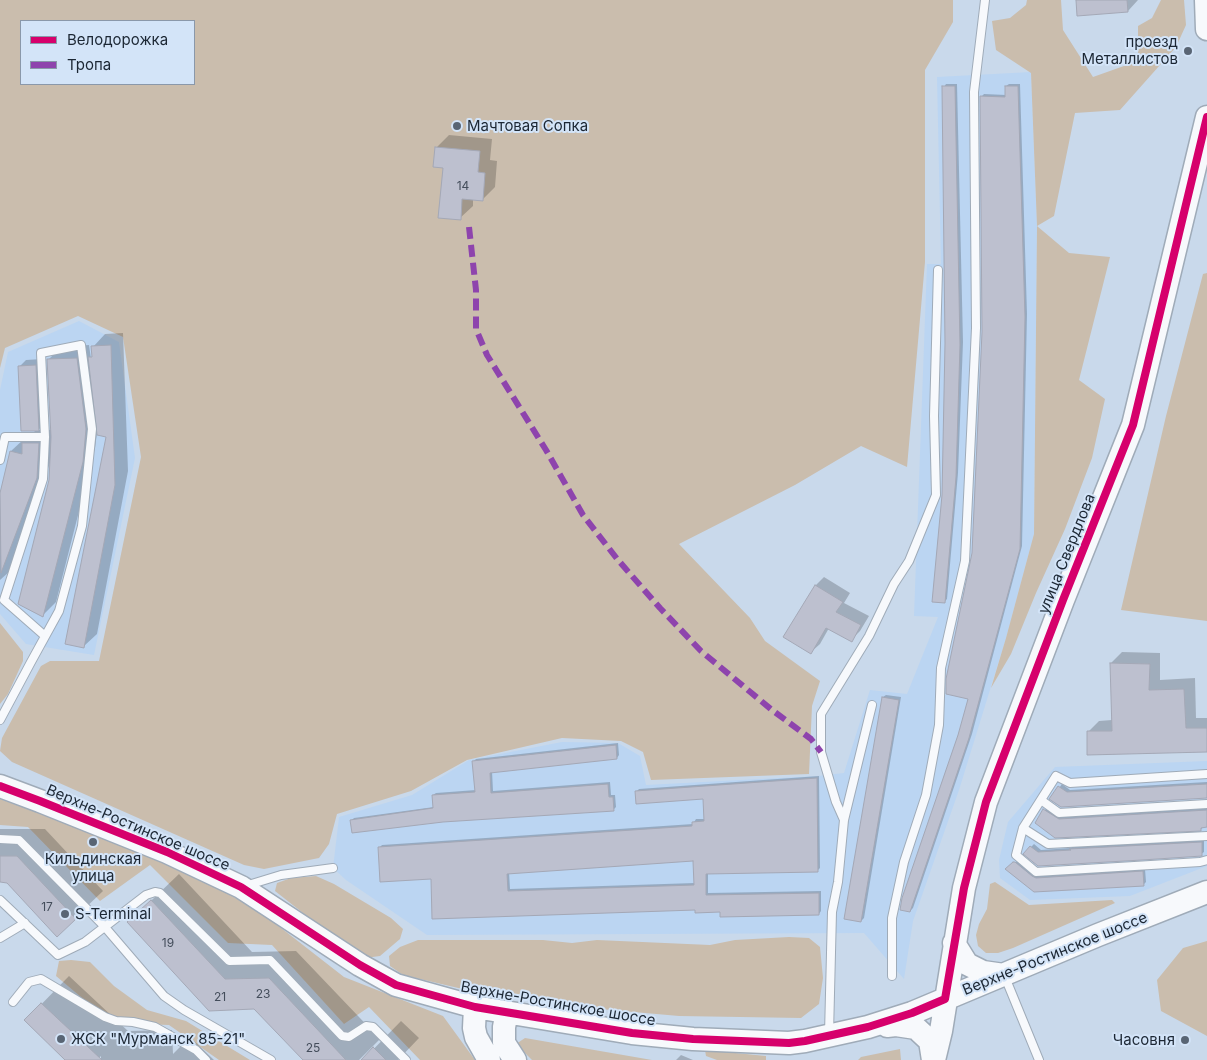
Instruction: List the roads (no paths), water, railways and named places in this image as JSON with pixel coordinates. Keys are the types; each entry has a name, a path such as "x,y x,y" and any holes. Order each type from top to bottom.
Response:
{"street":[{"path":"1206,0 1207,30"},
{"name":"улица Свердлова","path":"934,1060 941,1031 964,888 986,802 1133,424 1207,117"},
{"name":"Верхне-Ростинское шоссе","path":"0,786 40,800 168,852 241,887 378,975 396,984 475,1007 632,1033 693,1039 789,1043 868,1027 912,1013 1098,935 1207,892"},
{"path":"954,943 967,964 983,972 1004,975"},
{"path":"475,1007 474,1028 476,1037 489,1060"},
{"path":"506,1012 504,1043 515,1060"},
{"path":"868,1027 896,1025 916,1028 930,1041 934,1060"}],"lane":[{"path":"892,976 892,918 904,862 926,794 939,724 941,668 965,561 976,328 974,92 985,0"},
{"path":"844,820 836,802 821,752 821,714 865,643 894,584 909,561 936,494 934,416 938,270"},
{"path":"0,720 59,611 82,526 92,428 81,345 41,353 44,438 43,479 2,599 45,636"},
{"path":"0,460 5,438 44,438"},
{"path":"829,1036 832,912 838,882 844,820 872,705"},
{"path":"1207,774 1070,783 1056,776 1024,828 1016,855 1036,872 1200,862 1207,860"},
{"path":"1041,800 1059,813 1207,804"},
{"path":"1024,828 1048,844 1207,836"},
{"path":"0,839 19,840 104,926 164,996 184,1010 271,1060"},
{"path":"241,887 281,876 333,868"},
{"path":"0,900 58,955 85,942 146,895 155,892 160,893 229,961 270,960 342,1036 348,1037 366,1026 372,1027 406,1060"},
{"path":"0,938 25,922"},
{"path":"1004,975 1039,1060"},
{"path":"13,1002 29,982 41,979 105,1017 155,1027 196,1050 206,1060"}],"place":[{"name":"проезд Металлистов","path":"1188,51"},
{"name":"Мачтовая Сопка","path":"457,126"},
{"name":"Кильдинская улица","path":"93,842"},
{"name":"S-Terminal","path":"65,914"},
{"name":"ЖСК \"Мурманск 85-21\"","path":"61,1039"},
{"name":"Часовня","path":"1185,1040"}]}
